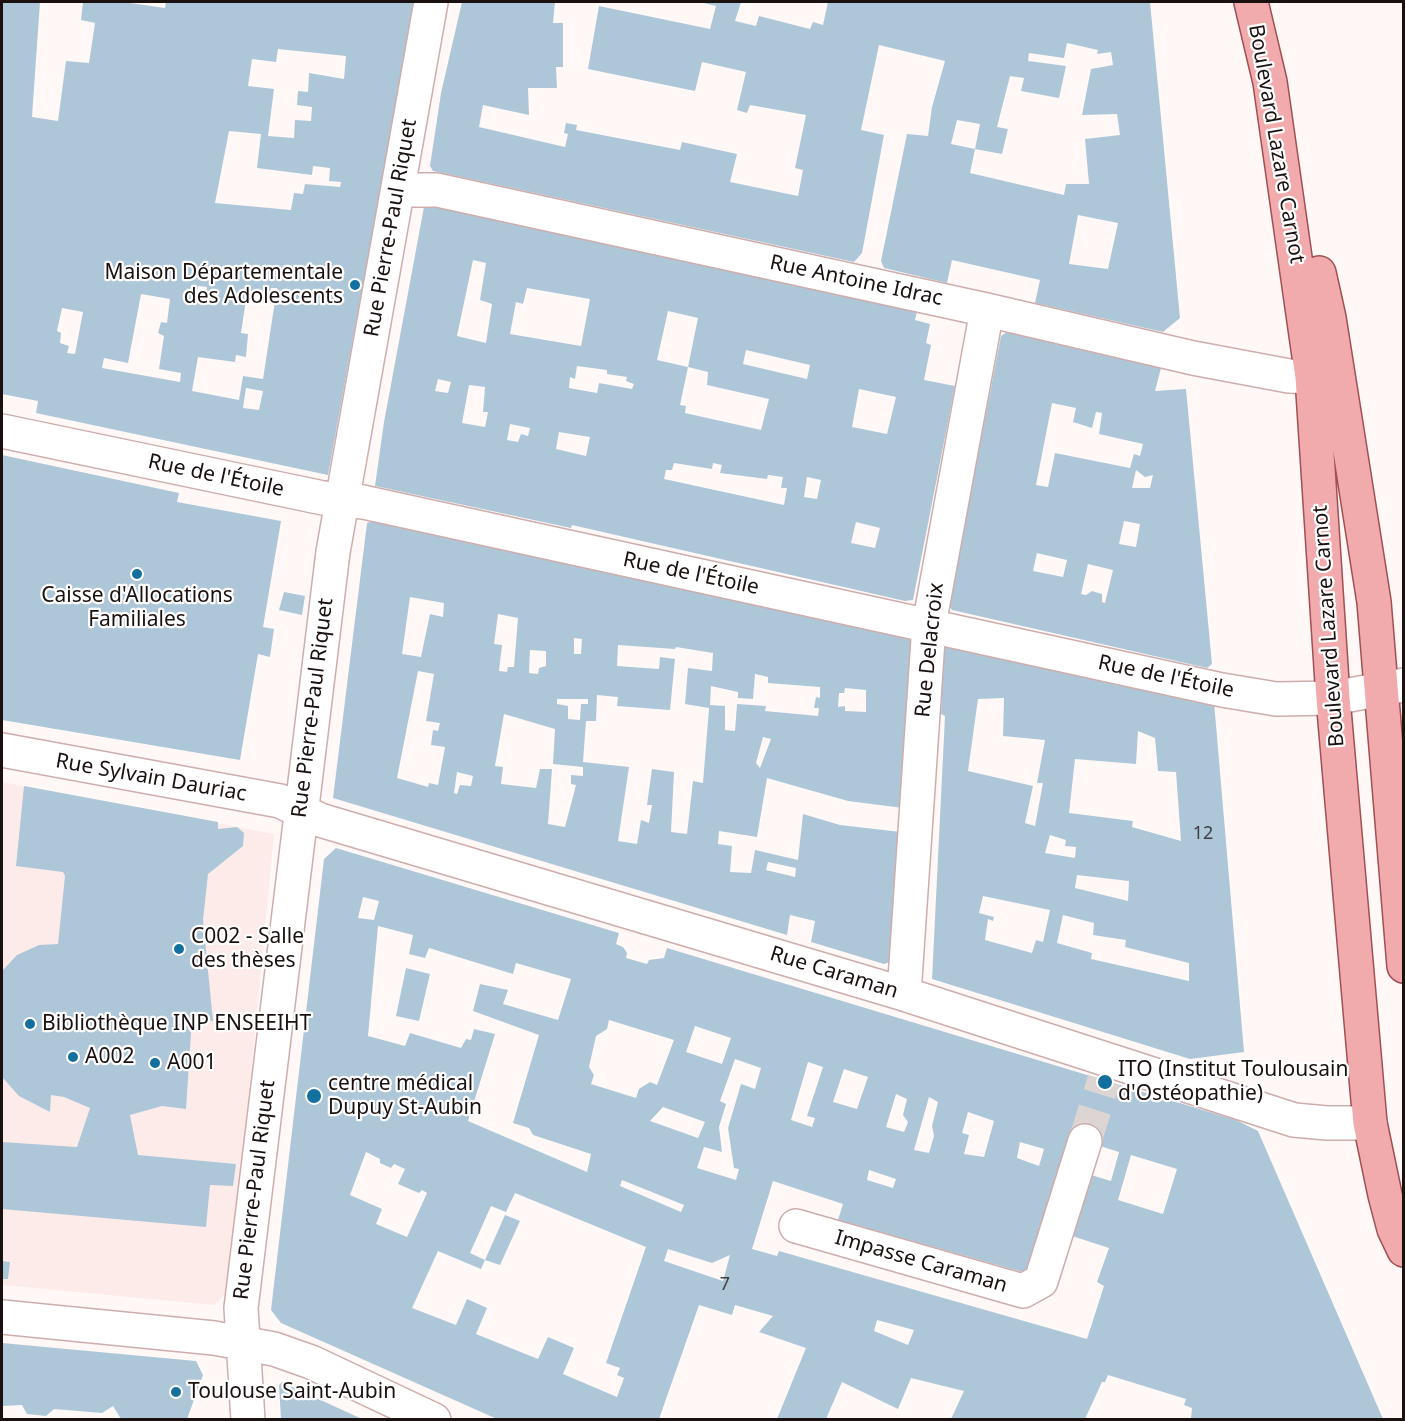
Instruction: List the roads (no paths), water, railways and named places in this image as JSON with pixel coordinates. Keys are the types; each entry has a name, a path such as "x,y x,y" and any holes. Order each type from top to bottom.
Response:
{"main road":[{"name":"Boulevard Lazare Carnot","path":"1251,2 1270,82 1312,377 1333,698 1370,1123 1394,1229 1404,1250"},
{"name":"Boulevard Lazare Carnot","path":"1264,2 1270,15 1284,91 1288,140 1329,318 1374,602 1393,686 1404,966"}],"street":[{"name":"Rue Pierre-Paul Riquet","path":"248,1419 241,1308 300,810 341,499 431,2"},
{"name":"Rue Antoine Idrac","path":"398,190 437,190 987,310 1193,358 1288,376 1312,377"},
{"name":"Rue Delacroix","path":"904,994 929,625 987,310"},
{"name":"Rue de l'Étoile","path":"2,432 323,498 363,502 1222,690 1276,699 1333,698 1393,686"},
{"name":"Rue Sylvain Dauriac","path":"2,750 280,801 300,810"},
{"name":"Rue Caraman","path":"300,810 320,820 904,994 1107,1070 1294,1120 1370,1123"},
{"name":"Impasse Caraman","path":"796,1226 1023,1291 1041,1281 1085,1141"},
{"path":"2,1317 242,1343 274,1349 311,1362 434,1419"},
{"path":"228,1419 244,1376"}],"tunnel":[{"path":"1085,1141 1104,1080"}],"place":[{"name":"Maison Départementale des Adolescents","path":"355,285"},
{"name":"Caisse d'Allocations Familiales","path":"137,574"},
{"name":"C002 - Salle des thèses","path":"179,949"},
{"name":"Bibliothèque INP ENSEEIHT","path":"30,1024"},
{"name":"A002","path":"73,1057"},
{"name":"A001","path":"155,1063"},
{"name":"ITO (Institut Toulousain d'Ostéopathie)","path":"1105,1082"},
{"name":"centre médical Dupuy St-Aubin","path":"314,1096"},
{"name":"Toulouse Saint-Aubin","path":"176,1392"}]}
